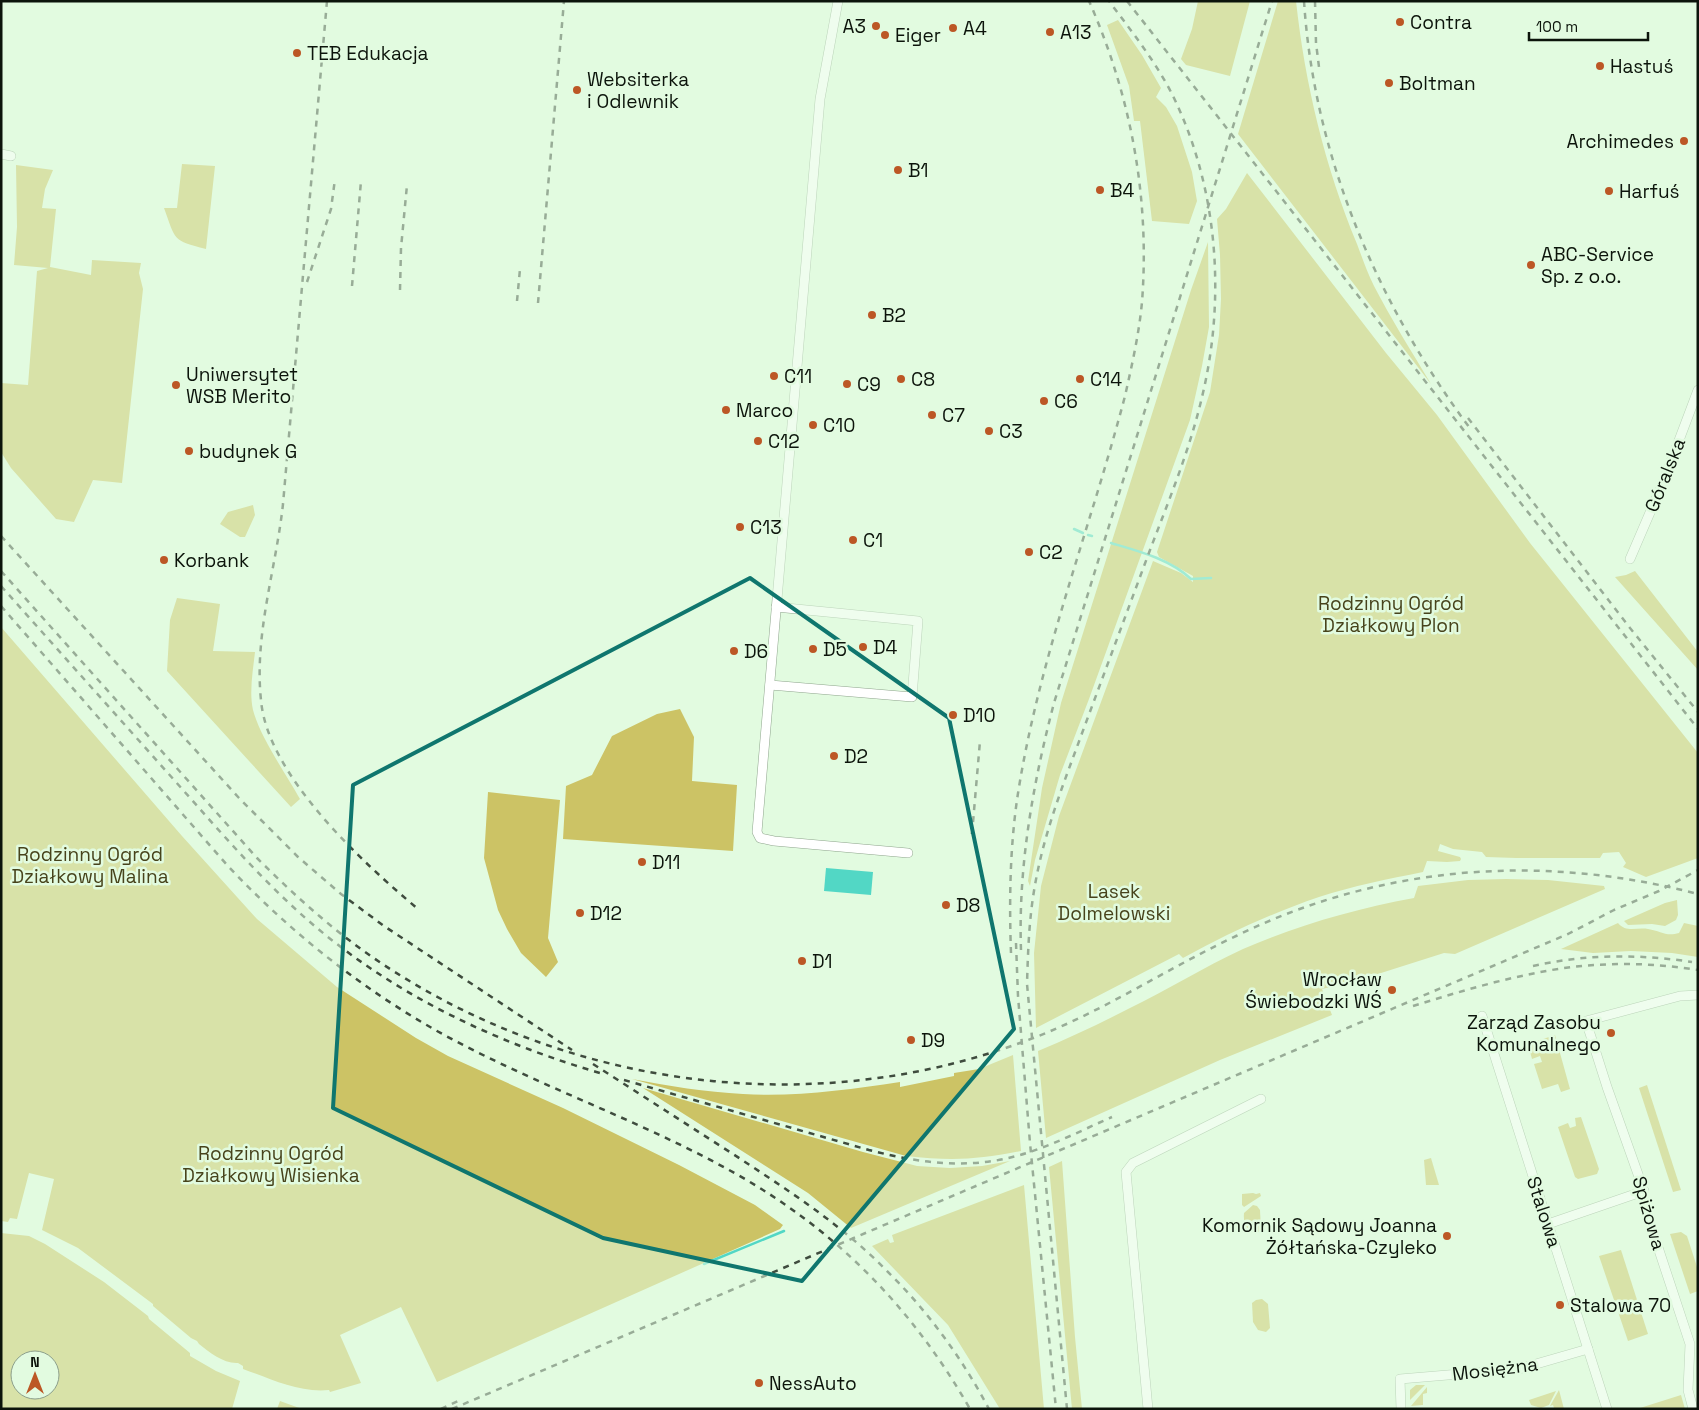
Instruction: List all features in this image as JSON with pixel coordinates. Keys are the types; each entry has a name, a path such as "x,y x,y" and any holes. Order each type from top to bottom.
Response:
{"street":[{"path":"838,1 820,99 757,832 760,838 774,842 908,853"},
{"path":"1,154 11,156"},
{"name":"Góralska","path":"1630,559 1664,480 1698,390"},
{"path":"770,685 912,697 918,621 776,608"},
{"name":"Spiżowa","path":"1693,1409 1688,1390 1690,1344 1649,1220 1644,1202 1644,1191 1586,1021 1680,996 1698,995"},
{"name":"Stalowa","path":"1482,1016 1607,1409"},
{"path":"1148,1409 1126,1172 1133,1164 1261,1099"},
{"path":"1548,1224 1644,1191"},
{"name":"Mosiężna","path":"1401,1409 1400,1379 1519,1370 1588,1349"}],"highlighted area":[{"path":"750,578 949,718 1014,1029 802,1281 603,1238 333,1108 353,785"}],"green space":[{"path":"1198,1 1250,1 1230,76 1186,65 1181,59 1192,29"},
{"path":"1278,1 1296,1 1305,63 1318,125 1335,185 1367,270 1387,311 1431,384 1238,134"},
{"path":"1118,20 1142,55 1161,88 1156,97 1166,107 1177,126 1192,172 1197,201 1189,224 1152,221 1140,121 1134,121 1129,86 1107,25"},
{"path":"182,164 215,166 206,249 177,238 164,208 177,208"},
{"path":"16,165 53,170 45,189 42,208 56,209 50,267 91,275 92,260 141,263 139,273 143,289 122,483 93,480 74,522 56,519 11,468 1,452 1,383 28,385 37,271 48,268 14,265 17,227"},
{"name":"Rodzinny Ogród Działkowy Plon","path":"1247,173 1386,353 1437,415 1530,543 1698,753 1698,858 1646,877 1623,867 1626,863 1619,852 1603,853 1600,858 1486,857 1482,852 1453,849 1440,844 1438,851 1460,857 1460,861 1427,861 1423,872 1345,889 1284,910 1233,932 1183,958 1179,954 1036,1028 1034,953 1041,886 1059,816 1153,561 1181,573 1193,582 1193,576 1159,557 1157,552 1210,392 1219,335 1221,299 1217,219 1226,209"},
{"path":"1208,242 1209,327 1190,420 1060,775 1035,860 1030,886 1028,881 1042,788 1061,703 1191,290"},
{"path":"253,505 255,515 245,537 240,537 220,524 228,512"},
{"path":"1635,571 1698,652 1698,670 1615,577"},
{"path":"177,598 220,604 213,651 255,652 251,688 253,710 261,732 300,799 291,807 167,671 170,620"},
{"name":"Rodzinny Ogród Działkowy Wisienka","path":"1,627 182,836 257,919 337,987 416,1038 448,1056 563,1108 755,1205 783,1225 780,1229 437,1382 401,1307 340,1335 361,1383 330,1392 329,1390 307,1389 285,1384 243,1369 243,1366 238,1363 227,1362 217,1357 191,1338 153,1304 78,1248 42,1230 54,1179 29,1173 17,1219 10,1218 8,1222 1,1221"},
{"path":"680,709 694,737 692,781 737,785 733,851 563,839 566,786 592,775 612,736 657,714"},
{"path":"488,792 560,800 548,938 558,962 546,977 521,953 498,910 484,858"},
{"path":"1468,880 1548,880 1604,886 1605,889 1455,954 1444,953 1359,980 1322,989 1332,1015 1220,1060 1046,1138 1038,1051 1117,1015 1228,956 1285,932 1370,907 1414,898 1418,886"},
{"path":"1677,900 1678,915 1676,920 1665,926 1652,924 1628,925 1624,921 1665,903"},
{"path":"1618,923 1628,929 1648,929 1670,934 1679,933 1684,923 1698,926 1698,957 1672,953 1631,951 1593,953 1561,949"},
{"path":"1555,1035 1570,1089 1561,1092 1558,1084 1542,1089 1534,1064 1542,1062 1540,1056 1532,1059 1528,1044"},
{"path":"1013,1055 1021,1151 964,1159 906,1156 632,1079 729,1093 763,1095 802,1094 900,1082 900,1087 954,1076 954,1073 979,1069"},
{"path":"1647,1085 1681,1190 1673,1192 1639,1088"},
{"path":"643,1088 917,1166 950,1168 982,1166 1010,1161 851,1228 808,1193"},
{"path":"1581,1117 1599,1169 1597,1174 1578,1179 1575,1177 1558,1127 1568,1123 1570,1128 1576,1126 1575,1118"},
{"path":"1431,1158 1439,1185 1426,1185 1424,1160"},
{"path":"1062,1161 1082,1409 1072,1409 1049,1167"},
{"path":"1024,1185 1044,1409 1000,1409 948,1325 872,1246 888,1239 890,1243 894,1242 892,1235"},
{"path":"1260,1193 1261,1196 1244,1207 1242,1205 1242,1194"},
{"path":"1253,1205 1257,1206 1260,1210 1261,1230 1256,1234 1246,1226 1244,1220 1244,1213"},
{"path":"1681,1232 1687,1236 1698,1270 1698,1291 1690,1294 1670,1234"},
{"path":"1,1233 29,1236 45,1244 104,1282 148,1316 149,1319 190,1353 190,1356 216,1371 240,1381 232,1409 1,1409"},
{"path":"1621,1250 1648,1334 1628,1341 1599,1256"},
{"path":"1262,1299 1268,1304 1270,1328 1266,1332 1258,1330 1253,1322 1252,1303"},
{"path":"1416,1385 1425,1385 1410,1400 1410,1390"},
{"path":"1427,1387 1427,1393 1423,1394 1423,1405 1411,1406"},
{"path":"1559,1390 1564,1409 1552,1409 1554,1408 1553,1405 1550,1406"},
{"path":"1556,1391 1549,1405 1541,1408 1531,1405 1529,1400"},
{"path":"1681,1395 1685,1409 1640,1409 1640,1408"},
{"path":"280,1401 302,1409 277,1409"}],"water":[{"path":"826,868 873,872 871,895 824,891"}],"waterway":[{"path":"1074,529 1083,533"},
{"path":"1088,535 1092,536"},
{"path":"1111,543 1164,561 1191,579 1211,578"},
{"path":"704,1264 784,1231"}],"railway":[{"path":"327,1 283,504 260,651 261,700 267,729 280,758 299,787 346,842 418,909"},
{"path":"538,303 564,1"},
{"path":"1011,953 1010,891 1012,849 1016,807 1028,737 1053,639 1125,396 1133,361 1142,302 1143,224 1134,148 1116,73 1089,1"},
{"path":"1067,1409 1027,984 1033,897 1043,847 1061,791 1172,493 1191,436 1202,397 1214,321 1213,244 1208,206 1200,168 1188,131 1173,96 1159,71 1109,1"},
{"path":"1127,1 1698,729"},
{"path":"1021,950 1022,888 1028,825 1046,733 1272,1"},
{"path":"1304,1 1310,59 1321,116 1336,171 1356,226 1379,279 1406,330 1436,379 1469,427"},
{"path":"1315,1 1316,43 1319,67"},
{"path":"307,282 331,209 335,179"},
{"path":"352,286 361,181"},
{"path":"400,290 401,248 407,185"},
{"path":"517,301 520,269"},
{"path":"1468,418 1630,628 1698,712"},
{"path":"1,536 239,798 298,857 341,894 384,926 572,1050"},
{"path":"1,571 257,858 332,927 381,963 454,1006 532,1040 612,1064 695,1079 779,1084 863,1080 947,1065 1028,1040 1055,1029 1107,1004 1236,936 1291,912 1348,894 1405,881 1463,873 1521,871 1580,873 1639,881 1698,894"},
{"path":"1,586 250,864 290,904 333,941 395,984 460,1020 529,1049 600,1073"},
{"path":"1,606 227,865 300,935 352,976 437,1031 511,1069 701,1155 774,1197 840,1248 898,1306 924,1338 970,1409"},
{"path":"972,834 980,741"},
{"path":"452,1409 1568,934 1614,910 1659,891 1698,870"},
{"path":"1016,943 1018,996 1030,1143 1056,1409"},
{"path":"1533,966 1592,957 1633,957 1692,962"},
{"path":"1413,1006 1501,981 1572,967 1635,964 1698,970"},
{"path":"593,1064 773,1180 851,1237 916,1301 943,1335 979,1390 989,1409"},
{"path":"624,1080 869,1150 944,1163 982,1162 1020,1155 1112,1117"},
{"path":"441,1409 458,1401"}],"place":[{"name":"Contra","path":"1400,22"},
{"name":"A3","path":"876,26"},
{"name":"A4","path":"953,28"},
{"name":"A13","path":"1050,32"},
{"name":"Eiger","path":"885,35"},
{"name":"TEB Edukacja","path":"297,53"},
{"name":"Hastuś","path":"1600,66"},
{"name":"Boltman","path":"1389,83"},
{"name":"Websiterka i Odlewnik","path":"577,90"},
{"name":"Archimedes","path":"1684,141"},
{"name":"B1","path":"898,170"},
{"name":"B4","path":"1100,190"},
{"name":"Harfuś","path":"1609,191"},
{"name":"ABC-Service Sp. z o.o.","path":"1531,265"},
{"name":"B2","path":"872,315"},
{"name":"C11","path":"774,376"},
{"name":"C8","path":"901,379"},
{"name":"C14","path":"1080,379"},
{"name":"C9","path":"847,384"},
{"name":"Uniwersytet WSB Merito","path":"176,385"},
{"name":"C6","path":"1044,401"},
{"name":"Marco","path":"726,410"},
{"name":"C7","path":"932,415"},
{"name":"C10","path":"813,425"},
{"name":"C3","path":"989,431"},
{"name":"C12","path":"758,441"},
{"name":"budynek G","path":"189,451"},
{"name":"C13","path":"740,527"},
{"name":"C1","path":"853,540"},
{"name":"C2","path":"1029,552"},
{"name":"Korbank","path":"164,560"},
{"name":"D4","path":"863,647"},
{"name":"D5","path":"813,649"},
{"name":"D6","path":"734,651"},
{"name":"D10","path":"953,715"},
{"name":"D2","path":"834,756"},
{"name":"D11","path":"642,862"},
{"name":"D8","path":"946,905"},
{"name":"D12","path":"580,913"},
{"name":"D1","path":"802,961"},
{"name":"Wrocław Świebodzki WŚ","path":"1392,990"},
{"name":"Zarząd Zasobu Komunalnego","path":"1611,1033"},
{"name":"D9","path":"911,1040"},
{"name":"Komornik Sądowy Joanna Żółtańska-Czyleko","path":"1447,1236"},
{"name":"Stalowa 70","path":"1560,1305"},
{"name":"NessAuto","path":"759,1383"}],"park label":[{"name":"Rodzinny Ogród Działkowy Malina","path":"90,865"},
{"name":"Lasek Dolmelowski","path":"1114,902"}]}
